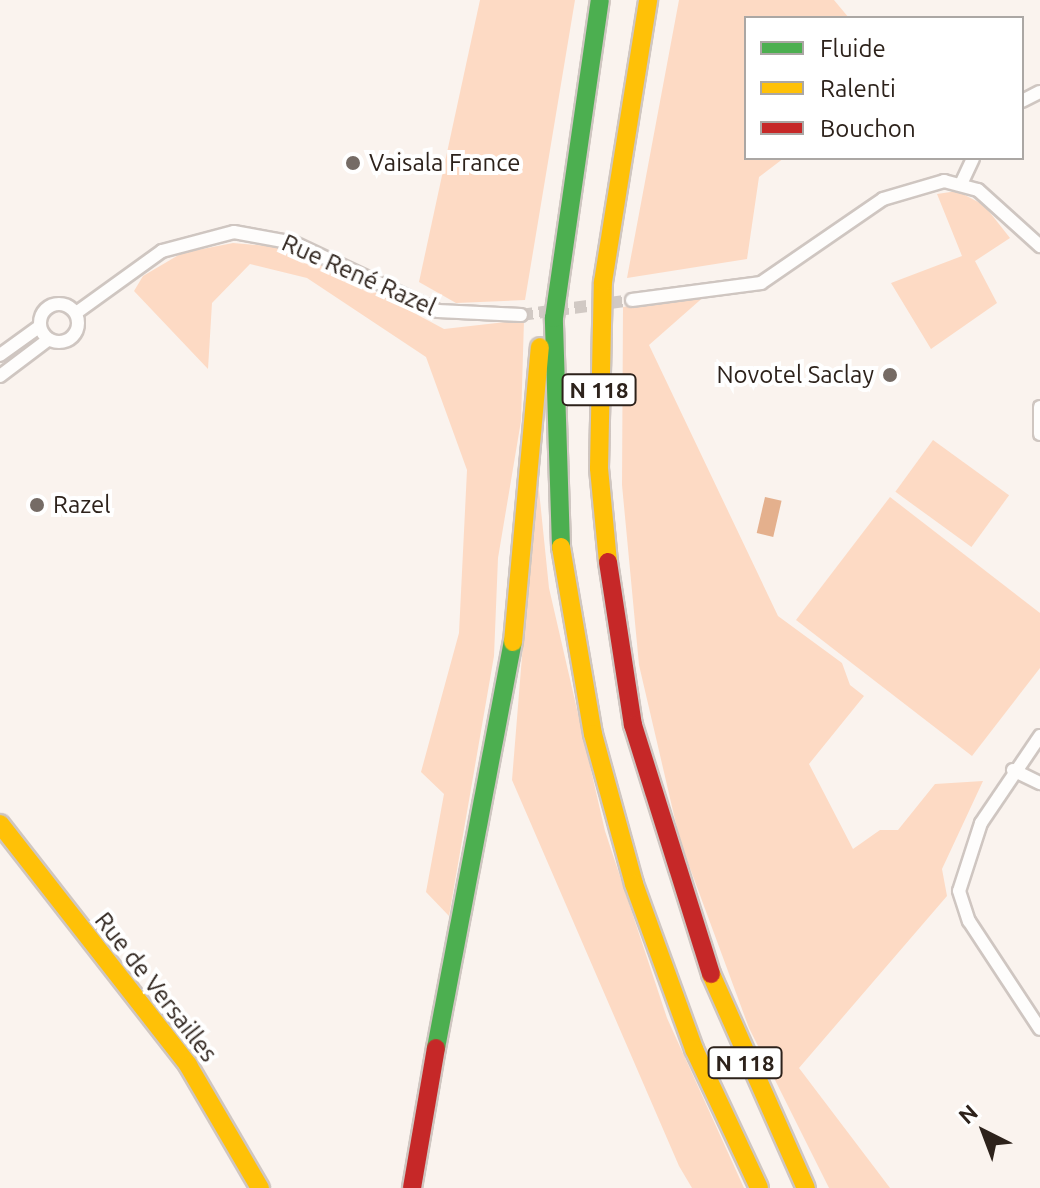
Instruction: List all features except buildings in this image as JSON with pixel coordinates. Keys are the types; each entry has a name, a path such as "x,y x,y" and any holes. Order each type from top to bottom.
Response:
{"main road":[{"name":"N 118","path":"600,0 557,298 554,485 586,706 663,970 759,1188"},
{"name":"N 118","path":"648,0 603,282 597,412 612,610 633,725 695,933 746,1065 806,1188"},
{"path":"412,1188 435,1052 508,698 543,326 557,298"},
{"name":"Rue de Versailles","path":"0,824 188,1065 260,1188"}],"street":[{"path":"962,182 970,160"},
{"path":"632,300 761,283 883,199 931,183 962,182 1040,246"},
{"name":"Rue René Razel","path":"0,376 49,339 73,336 76,313 162,251 234,232 294,243 438,311 521,315"},
{"name":"Rue René Razel","path":"0,355 40,326 54,304 76,313"},
{"path":"40,326 49,339"},
{"path":"1040,407 1040,434"},
{"path":"1040,736 1013,770 966,856 959,891 969,921 1040,1029"},
{"path":"1013,770 1040,783"}],"shaded area":[{"path":"480,0 575,0 525,300 456,303 419,282"},
{"path":"679,0 834,0 847,16 744,16 744,160 781,160 759,177 747,259 627,278"},
{"path":"957,191 984,205 1010,238 975,261 997,303 931,349 891,283 962,256 937,194"},
{"path":"233,243 278,247 324,265 444,329 524,320 521,421 498,558 494,656 449,916 426,892 444,794 421,772 459,633 467,470 426,357 307,278 250,264 212,303 208,369 134,291 143,276 182,253"},
{"path":"707,294 649,345 778,616 842,663 850,685 864,696 809,764 853,849 880,830 898,830 935,784 983,781 942,869 947,896 799,1068 890,1188 829,1188 749,1028 680,841 639,665 622,485 623,307"},
{"path":"933,440 1009,495 971,547 895,492"},
{"path":"537,471 549,588 605,831 667,1018 744,1188 692,1188 679,1166 512,780"},
{"path":"765,497 782,501 773,537 757,533"},
{"path":"890,497 1040,613 1040,668 972,756 796,620"}],"tunnel":[{"path":"521,315 632,300"}],"traffic: fast":[{"path":"561,547 554,318 600,0"},
{"path":"436,1048 513,642"}],"traffic: slow":[{"path":"608,562 599,468 603,282 648,0"},
{"path":"513,642 540,347"},
{"path":"561,547 593,734 634,884 694,1049 759,1188"},
{"path":"0,824 188,1065 260,1188"},
{"path":"711,974 806,1188"}],"traffic: jam":[{"path":"608,562 633,725 711,974"},
{"path":"412,1188 436,1048"}],"place":[{"name":"Vaisala France","path":"353,163"},
{"name":"Novotel Saclay","path":"890,375"},
{"name":"Razel","path":"37,505"}]}
